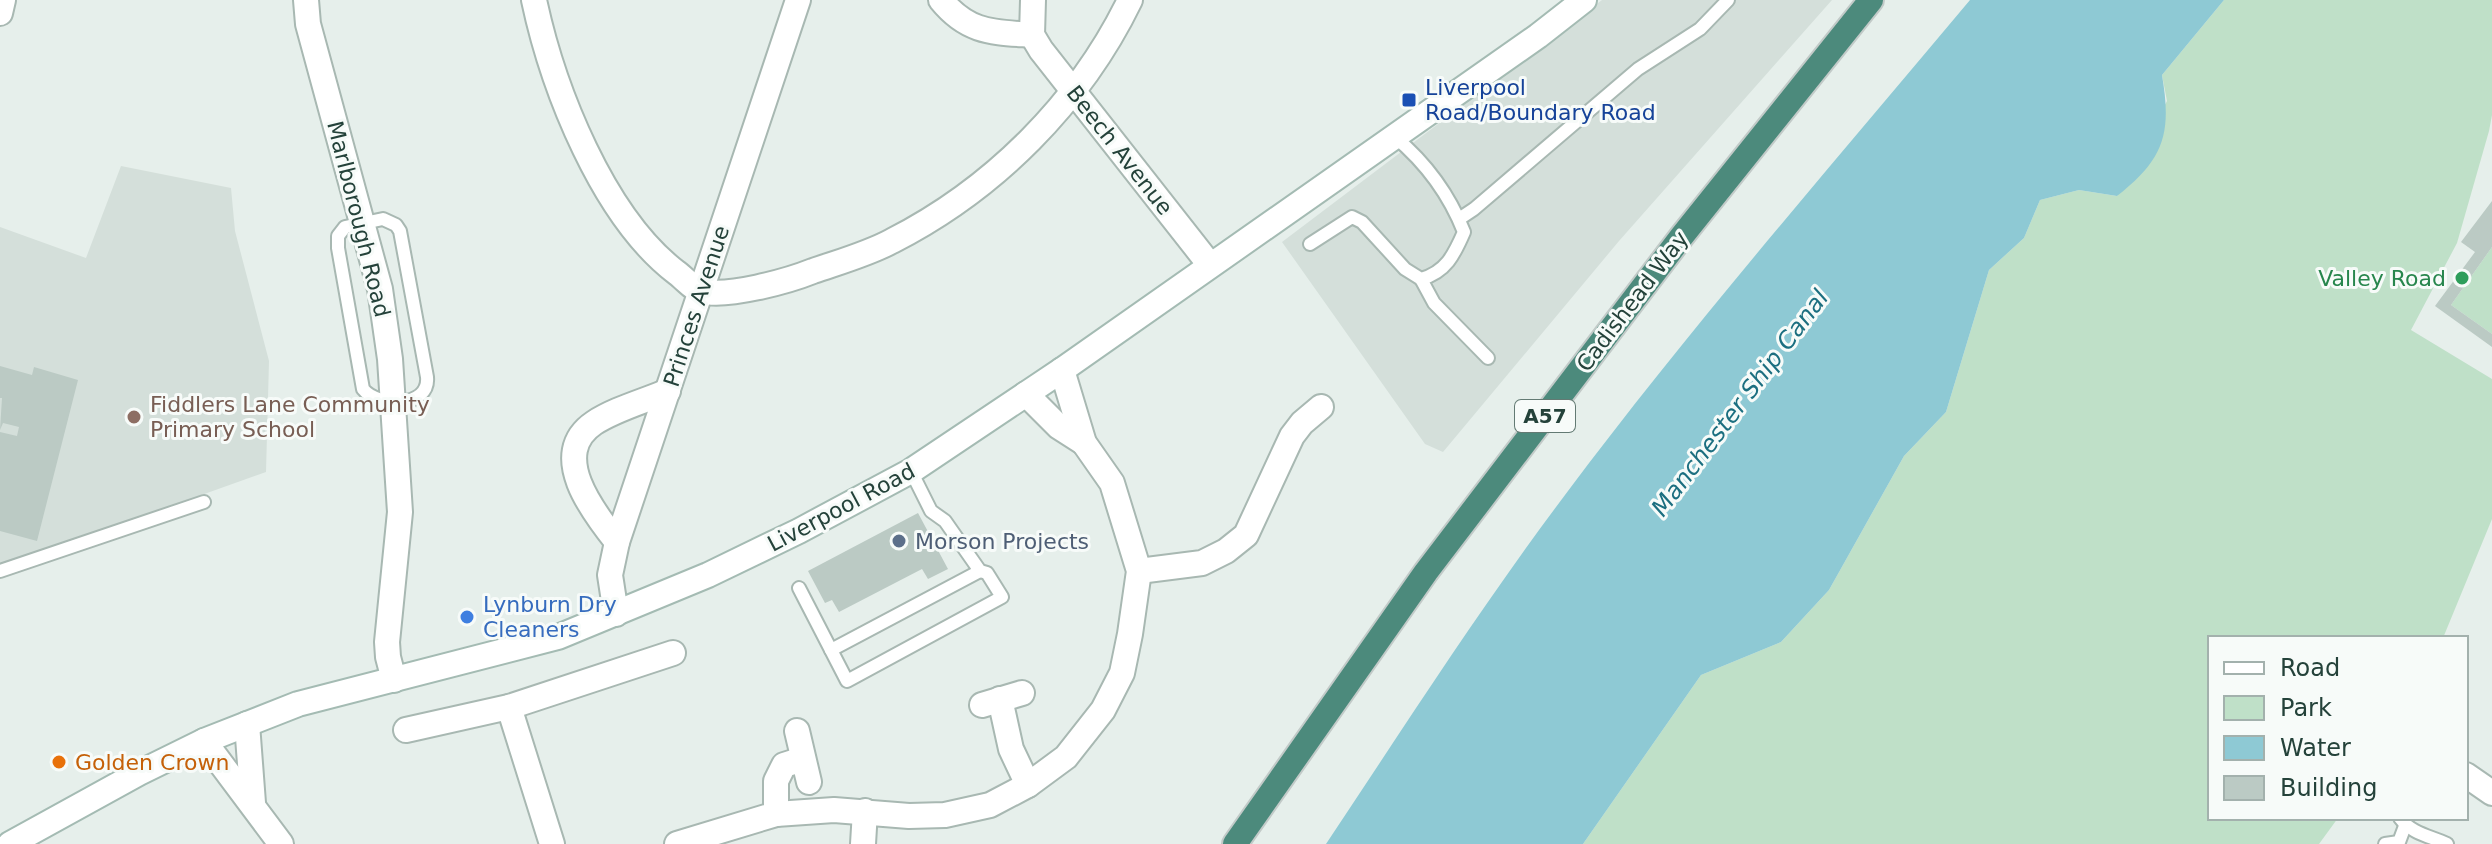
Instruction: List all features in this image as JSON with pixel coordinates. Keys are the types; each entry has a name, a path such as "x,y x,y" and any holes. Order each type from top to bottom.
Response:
{"highway":[{"name":"Cadishead Way","path":"1235,844 1426,572 1682,236 1871,0"}],"street":[{"path":"0,13 3,0"},
{"name":"Marlborough Road","path":"306,0 308,24 380,289 400,512 387,642 394,680"},
{"path":"534,0 543,44 584,149 618,206 659,260 700,291 731,292 786,282 891,242 994,174 1038,133 1074,90 1112,36 1130,0"},
{"name":"Princes Avenue","path":"616,614 610,575 617,542 798,0"},
{"path":"941,0 955,17 968,25 982,30 1032,35 1033,0"},
{"name":"Liverpool Road","path":"10,844 127,779 204,741 298,704 558,637 799,531 911,471 1062,370 1395,137 1584,0"},
{"name":"Beech Avenue","path":"1032,35 1210,265"},
{"path":"677,844 776,814 865,811 909,816 945,815 990,805 1028,785 1066,757 1103,710 1122,673 1139,571 1112,483 1084,443 1062,370"},
{"path":"617,542 585,496 575,470 576,445 580,435 595,422 668,391"},
{"path":"1026,394 1059,427 1084,443"},
{"path":"1139,571 1202,563 1226,551 1246,535 1303,413"},
{"path":"406,730 509,707 673,653"},
{"path":"1001,699 1011,749 1028,785"},
{"path":"509,707 552,844"},
{"path":"247,724 253,803"},
{"path":"776,814 776,781 784,765 806,770 797,731"},
{"path":"204,741 281,844"},
{"path":"2468,776 2492,793"},
{"path":"863,844 865,811"}],"lane":[{"path":"1459,219 1638,69 1700,29 1728,0"},
{"path":"1395,137 1419,157 1434,177 1464,232 1446,267 1434,276 1421,279"},
{"path":"1310,244 1352,217 1362,222 1405,269 1421,279 1434,303 1488,358"},
{"path":"383,219 396,225 400,231 427,377 427,389 418,398 379,401 363,389 338,248 341,231 362,223 383,219"},
{"path":"799,588 847,681 1002,597 945,521 931,511 911,471"},
{"path":"0,571 204,502"},
{"path":"831,650 980,571"},
{"path":"2385,844 2399,842 2403,822 2447,844"}],"shaded area":[{"path":"1602,0 1832,0 1619,241 1443,452 1425,444 1282,242"},
{"name":"Fiddlers Lane Community Primary School","path":"121,166 231,188 235,231 269,361 266,472 0,567 0,227 86,258"}],"green space":[{"path":"2224,0 2492,0 2492,115 2489,131 2457,243 2411,330 2492,379 2492,519 2444,636 2208,636 2208,820 2337,820 2319,844 1583,844 1701,675 1781,642 1829,590 1904,456 1946,412 1989,270 2024,238 2040,200 2079,190 2117,196 2167,101 2162,75"},
{"path":"2492,247 2492,334 2451,305"}],"water":[{"name":"Manchester Ship Canal","path":"1970,0 2224,0 2162,75 2165,129 2155,157 2145,170 2117,196 2079,190 2040,200 2024,238 1989,270 1946,412 1904,456 1829,590 1781,642 1701,675 1583,844 1326,844 1503,581 1613,432 1764,245"}],"building":[{"name":"Valley Road","path":"2492,201 2492,247 2451,305 2492,334 2492,347 2435,306 2475,252 2461,242"},
{"path":"0,366 32,375 34,367 78,380 37,541 0,531 0,432 17,436 19,427 3,423 0,430"},
{"name":"Morson Projects","path":"918,513 948,569 928,579 922,569 839,612 832,600 825,603 808,571"}],"place":[{"name":"Liverpool Road/Boundary Road","path":"1409,100"},
{"name":"Valley Road","path":"2462,278"},
{"name":"Fiddlers Lane Community Primary School","path":"134,417"},
{"name":"Morson Projects","path":"899,541"},
{"name":"Lynburn Dry Cleaners","path":"467,617"},
{"name":"Golden Crown","path":"59,762"}]}
